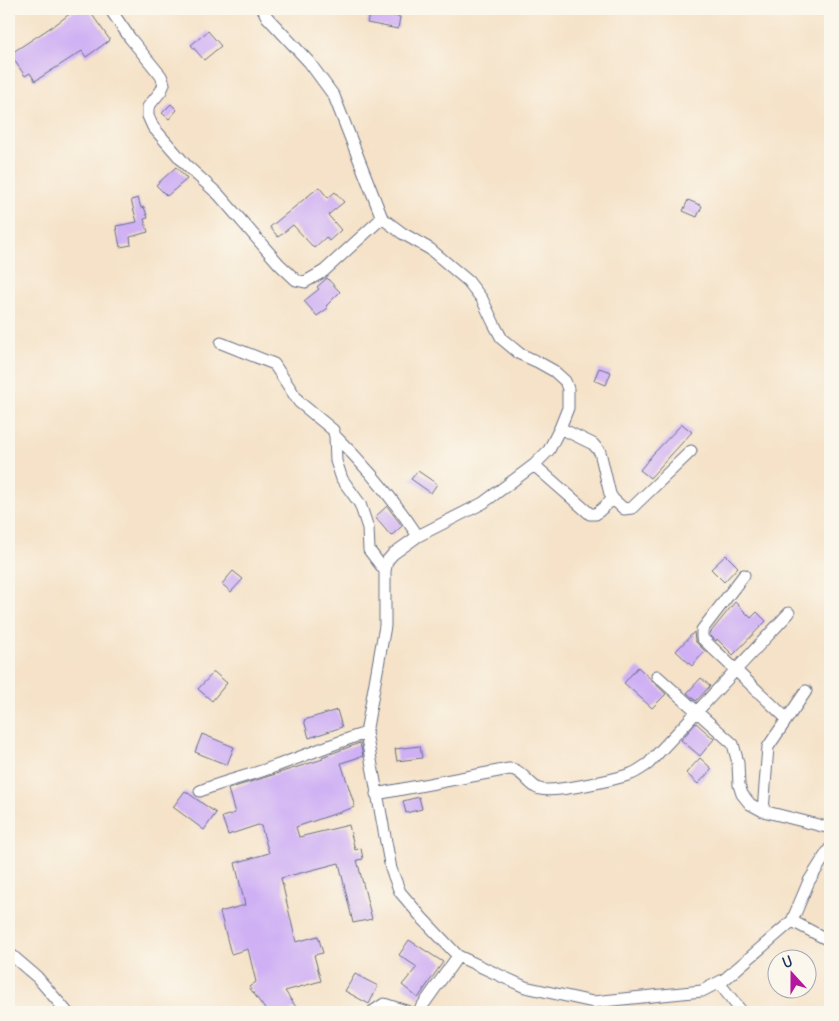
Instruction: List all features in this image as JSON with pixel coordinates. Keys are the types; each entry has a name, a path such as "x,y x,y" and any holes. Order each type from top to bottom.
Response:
{"street":[{"path":"110,9 161,76 164,84 162,91 148,108 148,116 153,127 186,165 219,195 279,264 296,280 305,282 324,271 382,218"},
{"path":"263,9 268,18 309,62 334,96 382,218 402,233 430,249 468,281 482,299 502,338 520,354 554,371 565,381 568,389 568,408 560,428 549,450 534,465 483,503 418,536 393,554 387,561 385,571 385,626 366,733 391,869 400,892 422,920 458,956 525,987 591,1007 702,991 719,983 792,921 809,881 830,848"},
{"path":"221,343 274,364 299,402 329,426 335,436 359,459 418,536"},
{"path":"560,428 593,444 600,452 610,494 624,509 632,508 691,451"},
{"path":"335,436 336,461 342,479 360,504 368,528 369,550 385,571"},
{"path":"534,465 590,514 596,514 613,499"},
{"path":"744,576 700,634 787,719"},
{"path":"376,794 509,769 517,770 537,788 545,790 561,790 632,774 648,764 789,613"},
{"path":"657,676 733,744 736,750 739,785 742,794 750,804 763,811 830,828"},
{"path":"763,811 768,747 806,691"},
{"path":"200,791 271,768 325,746 366,733"},
{"path":"792,921 830,941"},
{"path":"9,954 36,977 67,1012"},
{"path":"418,1012 458,956"},
{"path":"719,983 742,1012"},
{"path":"372,1012 384,1004 409,1012"}],"building":[{"path":"76,9 88,9 110,40 86,57 82,51 35,81 30,73 25,76 10,54"},
{"path":"370,11 400,17 398,29 367,23"},
{"path":"208,31 221,46 204,60 191,45"},
{"path":"171,104 177,110 169,119 162,113"},
{"path":"176,167 187,179 167,196 156,185"},
{"path":"319,187 328,198 335,192 344,202 328,215 341,230 329,241 326,237 314,248 293,225 278,237 270,227"},
{"path":"138,198 141,208 144,207 148,218 144,219 148,232 130,237 131,245 120,247 116,226 137,222 131,200"},
{"path":"688,200 702,206 697,217 683,211"},
{"path":"327,278 340,292 326,306 328,308 317,316 304,301 319,289 317,287"},
{"path":"599,368 611,372 606,385 594,380"},
{"path":"682,424 692,432 650,478 640,470"},
{"path":"418,471 437,484 431,493 411,479"},
{"path":"387,506 402,526 391,536 375,517"},
{"path":"726,555 738,567 724,582 711,569"},
{"path":"233,571 243,579 231,592 222,584"},
{"path":"735,602 751,618 757,612 766,621 733,655 717,639 716,641 710,633"},
{"path":"694,632 695,641 705,651 692,666 676,651"},
{"path":"638,667 666,694 652,708 624,683"},
{"path":"214,672 227,683 212,701 198,689"},
{"path":"701,678 710,686 696,701 687,693"},
{"path":"337,710 342,727 309,738 304,720"},
{"path":"696,723 714,739 700,756 681,740"},
{"path":"202,734 234,747 227,765 195,752"},
{"path":"360,743 363,756 341,763 355,807 296,827 299,837 349,825 355,850 361,848 363,859 357,860 372,919 353,923 339,863 281,878 296,942 318,936 323,953 314,955 321,981 285,991 296,1007 290,1012 267,1012 249,987 256,982 248,949 231,954 220,912 245,905 235,863 269,853 261,826 258,825 228,835 222,817 235,813 228,789 323,759 322,757"},
{"path":"420,746 422,758 397,761 395,749"},
{"path":"700,758 712,769 698,784 686,773"},
{"path":"185,791 216,813 204,830 173,807"},
{"path":"419,797 422,809 406,813 403,801"},
{"path":"409,940 443,962 418,998 402,985 417,967 399,955"},
{"path":"355,974 378,986 369,1004 345,991"}]}
